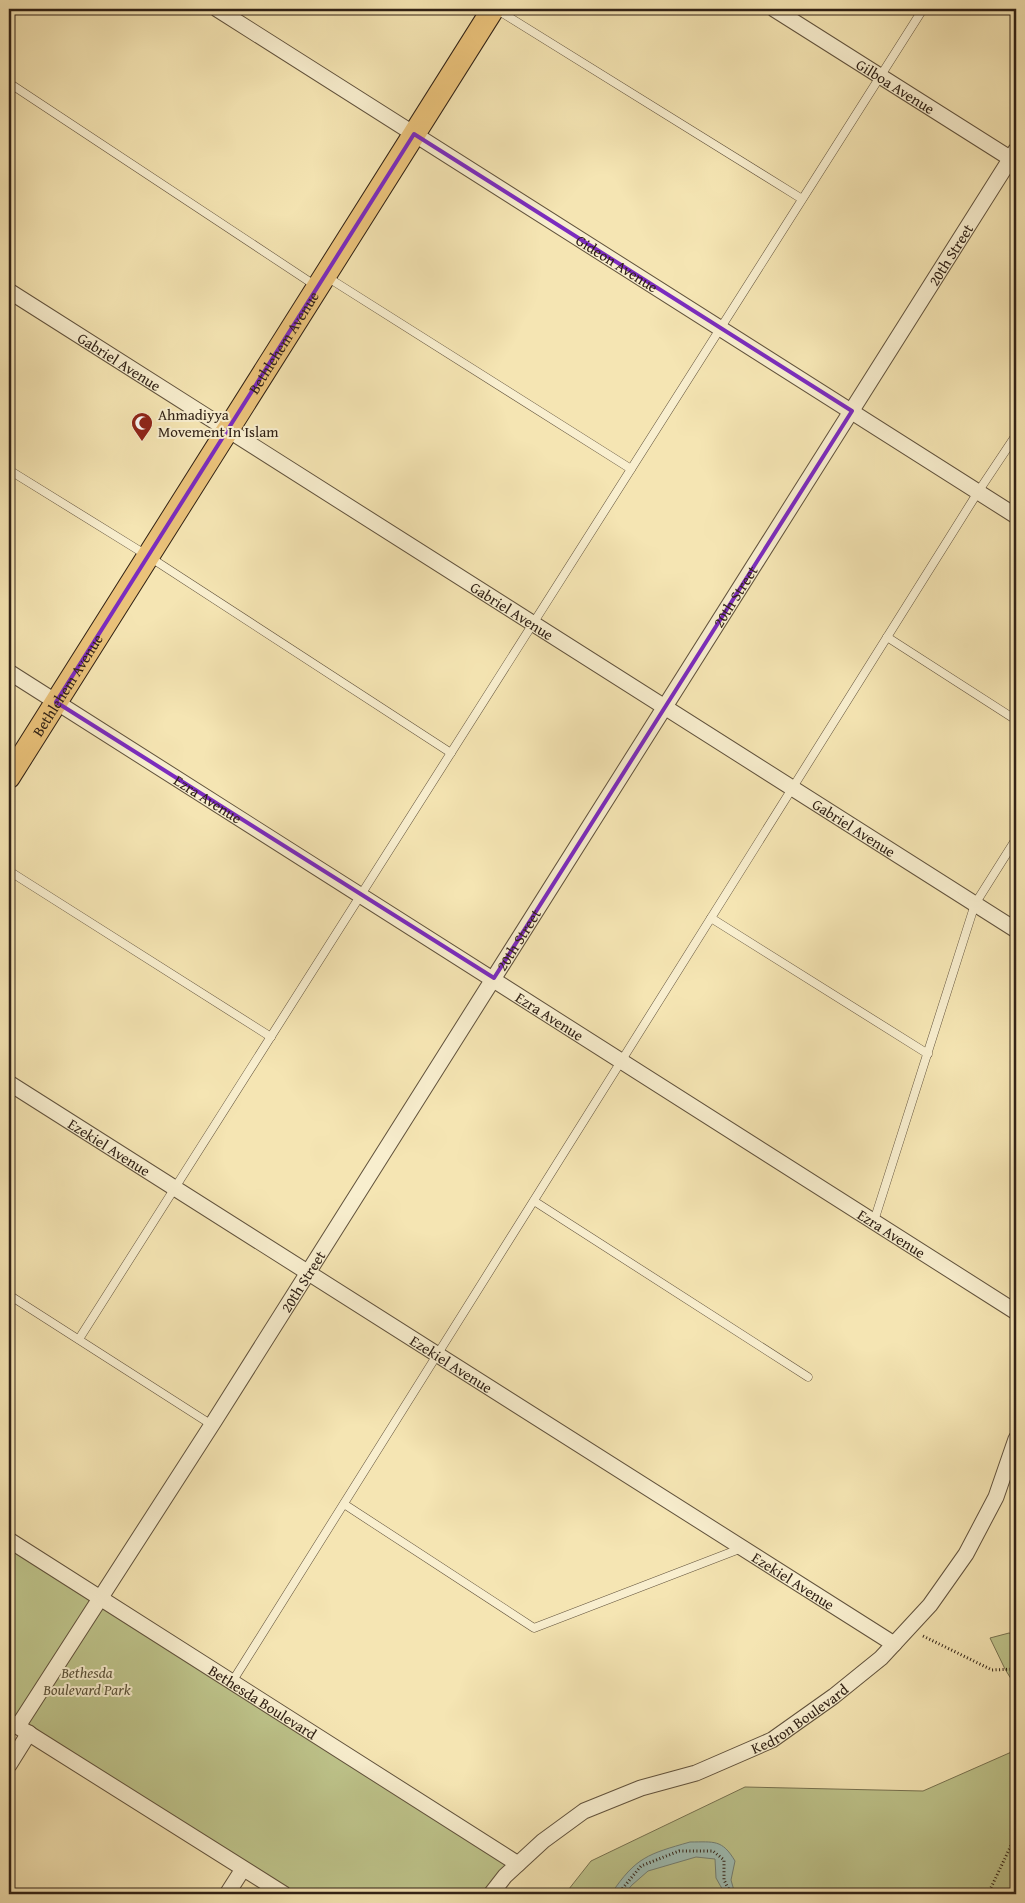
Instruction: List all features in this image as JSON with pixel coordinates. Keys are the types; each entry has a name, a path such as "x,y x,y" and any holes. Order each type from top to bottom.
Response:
{"main road":[{"name":"Bethlehem Avenue","path":"9,777 414,134 495,9"}],"street":[{"name":"Gideon Avenue","path":"217,9 1016,516"},
{"name":"Gilboa Avenue","path":"774,9 1014,157"},
{"name":"20th Street","path":"9,1765 18,1727 308,1273 1014,157"},
{"name":"Gabriel Avenue","path":"9,291 1016,930"},
{"name":"Ezra Avenue","path":"9,672 494,978 1016,1312"},
{"name":"Ezekiel Avenue","path":"9,1084 894,1644"},
{"name":"Kedron Boulevard","path":"490,1894 505,1876 543,1841 584,1812 641,1788 696,1773 772,1740 834,1696 881,1658 930,1605 966,1554 996,1498 1016,1439"},
{"name":"Bethesda Boulevard","path":"9,1540 518,1864"},
{"path":"18,1727 284,1894"},
{"path":"227,1894 243,1869"}],"lane":[{"path":"495,9 802,199"},
{"path":"79,1339 923,9"},
{"path":"9,83 321,282 631,468"},
{"path":"232,1682 978,492 1016,435"},
{"path":"9,470 148,556 451,753"},
{"path":"887,637 1016,720"},
{"path":"874,1221 975,904 1016,839"},
{"path":"9,871 271,1037"},
{"path":"711,918 928,1054"},
{"path":"534,1201 808,1377"},
{"path":"9,1295 212,1424"},
{"path":"344,1504 534,1628 742,1548"}],"path":[{"path":"909,1628 951,1651 970,1658 981,1666 992,1670 1016,1669"},
{"path":"988,1894 1016,1835"},
{"path":"618,1894 641,1866 679,1851 713,1851 724,1860 724,1880 731,1894"}],"highlighted area":[{"path":"414,134 852,411 494,978 56,702"}],"green space":[{"name":"Bethesda Boulevard Park","path":"9,1541 518,1864 491,1894 284,1894 9,1721"},
{"path":"1009,1633 1016,1635 1016,1687 990,1638"},
{"path":"1016,1750 1016,1894 565,1894 591,1861 745,1787 923,1791"}],"water":[{"path":"690,1842 717,1843 726,1849 735,1861 731,1880 735,1894 725,1894 716,1878 715,1859 696,1857 648,1871 624,1894 611,1894 636,1864 653,1854"}],"place":[{"name":"Ahmadiyya Movement In Islam","path":"142,442"}]}
